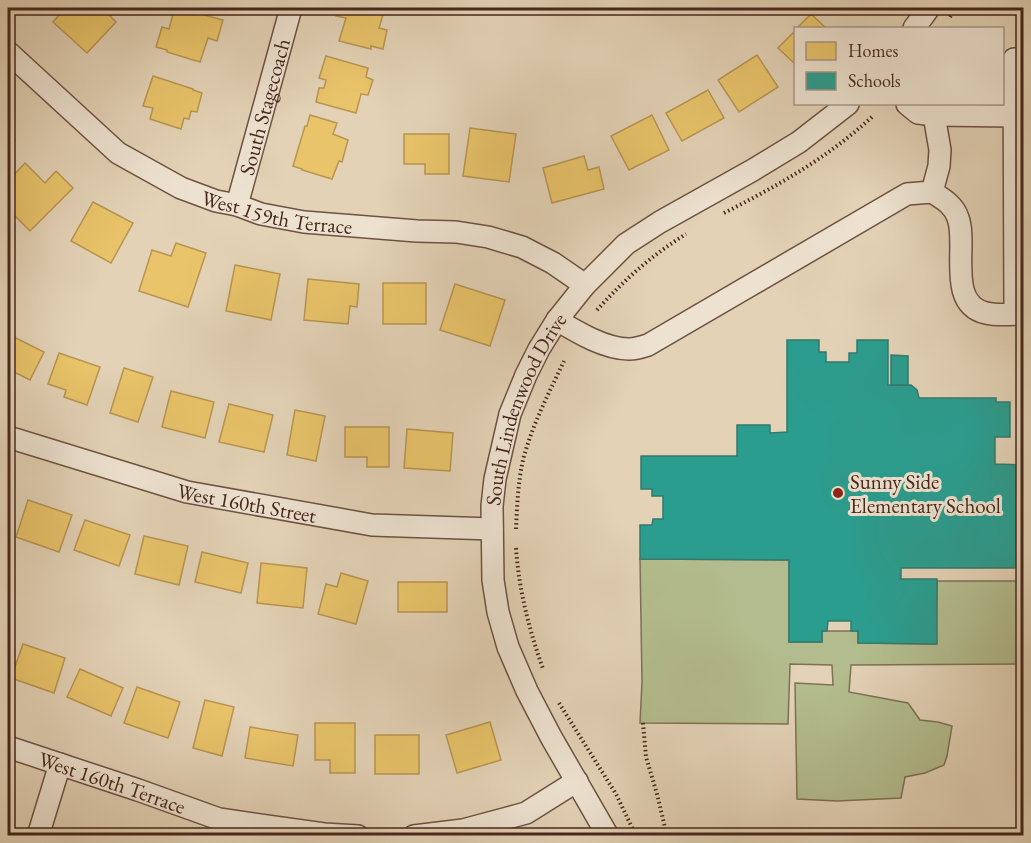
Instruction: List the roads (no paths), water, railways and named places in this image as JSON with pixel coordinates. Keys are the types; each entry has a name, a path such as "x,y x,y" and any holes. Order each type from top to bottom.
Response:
{"street":[{"name":"South Stagecoach","path":"237,205 291,8"},
{"path":"915,27 928,8"},
{"name":"West 159th Terrace","path":"8,52 118,153 181,188 261,214 304,222 456,232 488,237 522,247 553,263 585,285"},
{"path":"557,320 585,336 617,349 632,350 648,345 907,194 932,192 951,204 959,218 962,287 966,298 978,310 987,314 1019,314 1014,59 1023,59"},
{"name":"South Lindenwood Drive","path":"608,836 527,691 508,647 498,612 493,580 492,506 495,479 510,414 530,366 557,320 585,285 627,244 660,222 799,142 847,105"},
{"path":"907,105 918,113 934,115 1014,116"},
{"path":"932,192 939,166 940,150 934,115"},
{"name":"West 160th Street","path":"8,437 187,492 372,525 492,529"},
{"name":"West 160th Terrace","path":"8,747 219,819 324,834 358,836"},
{"path":"38,836 60,764"},
{"path":"414,836 463,830 526,813 577,781"}],"place":[{"name":"Sunny Side Elementary School","path":"838,493"}]}
